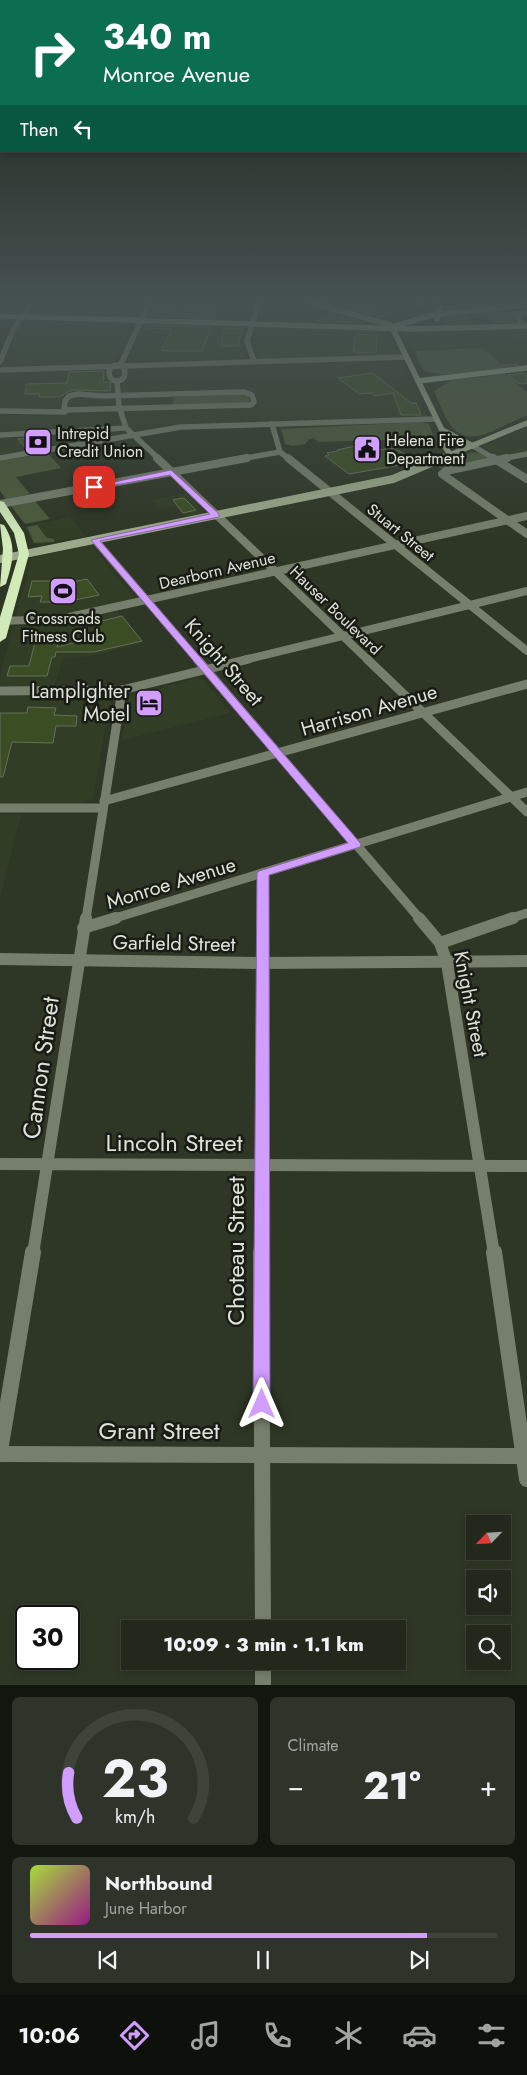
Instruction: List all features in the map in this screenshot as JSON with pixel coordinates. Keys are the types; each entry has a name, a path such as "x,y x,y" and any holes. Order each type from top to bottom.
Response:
{"highway":[{"path":"0,504 19,533 24,554 3,621 0,638"},
{"path":"0,527 8,542 0,584"}],"main road":[{"path":"418,382 442,430 444,445 450,456"},
{"path":"4,558 403,477 527,423"},
{"path":"442,430 473,446"}],"street":[{"path":"0,435 126,428 120,410 117,382"},
{"path":"0,412 65,412 251,405 254,402 252,395 244,392 118,396 73,394 65,401 65,412"},
{"path":"0,458 181,427 436,419"},
{"path":"0,504 280,452 272,424"},
{"name":"Hauser Boulevard","path":"126,428 342,637 527,812"},
{"path":"473,446 527,479"},
{"name":"Stuart Street","path":"280,452 527,651"},
{"path":"527,454 442,473 527,534"},
{"name":"Dearborn Avenue","path":"3,621 60,619 527,516"},
{"name":"Knight Street","path":"95,540 440,943 447,963 481,1166 527,1479"},
{"path":"0,691 122,690 527,591"},
{"name":"Harrison Avenue","path":"0,808 103,804 527,684"},
{"name":"Cannon Street","path":"0,1452 48,1165 77,961 122,690"},
{"name":"Monroe Avenue","path":"83,928 527,792"},
{"name":"Choteau Street","path":"263,873 264,963 261,1166 263,1620"},
{"path":"440,943 527,913"},
{"name":"Garfield Street","path":"0,959 264,963 527,961"},
{"name":"Lincoln Street","path":"0,1164 527,1166"},
{"name":"Grant Street","path":"0,1452 525,1456"},
{"path":"263,1670 263,1685"}],"shaded area":[{"path":"0,382 410,382 427,416 171,425 142,431 117,427 0,433"},
{"path":"449,382 515,382 527,392 527,416 480,435 471,437 462,435 454,429 445,416 434,391"},
{"path":"248,396 250,403 174,407 173,397"},
{"path":"421,422 429,424 433,435 404,439 318,442 314,438 309,439 305,444 292,446 285,444 281,429"},
{"path":"527,427 527,451 502,456 496,455 483,447"},
{"path":"114,431 124,433 0,456 0,439"},
{"path":"472,452 481,453 490,459 442,469 438,467"},
{"path":"48,453 61,468 16,477 30,494 6,499 0,491 0,461"},
{"path":"186,493 205,513 186,517 174,506 160,508 152,500"},
{"path":"35,501 50,519 25,524 11,506"},
{"path":"70,517 85,536 37,545 32,542 25,527"},
{"path":"37,525 47,538 54,539 54,542 34,543 27,527"},
{"path":"91,545 134,597 133,599 53,617 16,616 32,558"},
{"path":"117,611 144,643 92,656 63,659 54,687 0,686 0,675 13,626 52,626"},
{"path":"197,678 204,680 230,713 122,740 129,696"},
{"path":"0,696 109,697 93,799 78,804 0,804"},
{"path":"0,815 21,815 0,898"}],"building":[{"path":"111,382 110,391 72,390 59,397 39,397 39,394 25,394 27,384"},
{"path":"343,382 384,382 411,403 416,403 421,415 401,415 393,393 375,396 371,393 359,394"},
{"path":"517,382 527,382 527,383 520,384"},
{"path":"43,437 48,443 26,448 18,439"},
{"path":"369,443 378,450 394,448 418,462 349,474 325,456 329,455 327,453 337,450"},
{"path":"182,498 196,510 183,513 173,500"},
{"name":"Crossroads Fitness Club","path":"87,579 99,595 65,602 40,602 42,596 28,597 32,581 50,581 53,586"},
{"path":"122,616 142,641 94,652 56,652 55,657 52,657 47,676 7,676 10,666 29,666 34,646 38,639 59,639 57,647 103,636 93,623"},
{"path":"28,707 56,708 54,715 77,716 76,726 56,726 53,743 12,742 3,777 0,777 0,713 27,713"}],"place":[{"name":"Intrepid Credit Union","path":"38,442"},
{"name":"Helena Fire Department","path":"367,449"},
{"name":"Crossroads Fitness Club","path":"63,591"},
{"name":"Lamplighter Motel","path":"149,703"}],"route":[{"path":"94,487 171,472 216,515 95,540 356,844 263,873 262,1404"}]}
